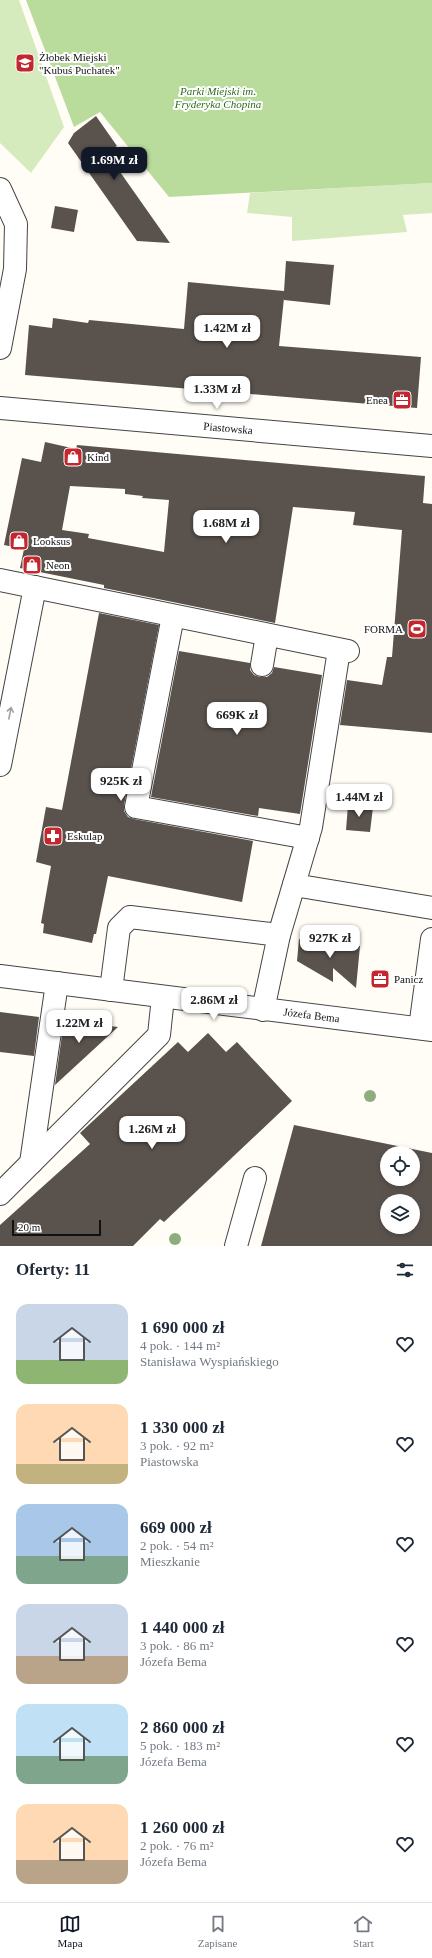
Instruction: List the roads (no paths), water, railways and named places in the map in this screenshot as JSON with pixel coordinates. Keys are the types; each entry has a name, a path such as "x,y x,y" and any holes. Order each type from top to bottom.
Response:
{"street":[{"path":"0,189 16,224 16,269 0,348"},
{"name":"Piastowska","path":"0,408 432,446"},
{"path":"0,580 343,651 311,827 279,935 263,1010"},
{"path":"0,765 35,587"},
{"path":"173,616 136,807 308,838"},
{"path":"262,665 267,635"},
{"path":"294,885 432,908"},
{"path":"111,990 119,928 130,917 279,935"},
{"path":"426,1029 432,939"},
{"name":"Józefa Bema","path":"0,976 263,1010 426,1029"},
{"path":"31,1163 57,984"},
{"path":"0,1194 158,1035 163,997"},
{"path":"236,1246 255,1178"}],"place":[{"name":"Żłobek Miejski \"Kubuś Puchatek\"","path":"25,63"},
{"name":"Enea","path":"402,400"},
{"name":"Kind","path":"73,457"},
{"name":"Looksus","path":"19,541"},
{"name":"Neon","path":"32,565"},
{"name":"FORMA","path":"417,629"},
{"name":"Eskulap","path":"53,836"},
{"name":"Panicz","path":"380,979"}],"park label":[{"name":"Parki Miejski im. Fryderyka Chopina","path":"218,97"}]}
